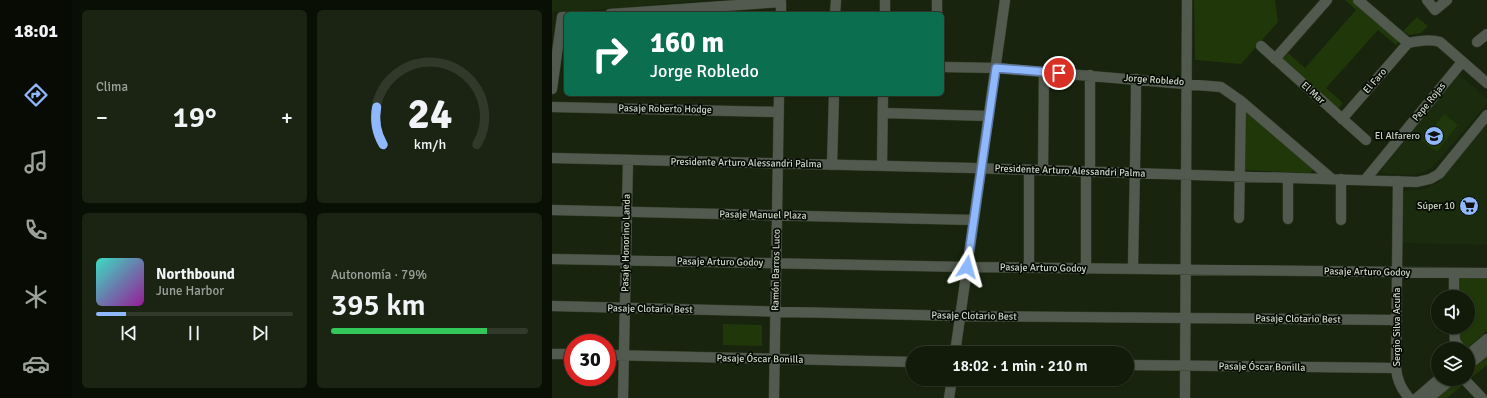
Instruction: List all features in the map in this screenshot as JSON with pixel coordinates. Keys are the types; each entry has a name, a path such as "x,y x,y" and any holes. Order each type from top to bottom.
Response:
{"street":[{"path":"836,0 836,12"},
{"path":"885,0 885,12"},
{"path":"937,0 937,12"},
{"path":"956,346 1005,0"},
{"path":"1186,398 1187,0"},
{"path":"1275,59 1327,0"},
{"path":"1358,0 1408,44 1414,42 1440,42 1487,83"},
{"path":"1427,0 1435,10 1447,0"},
{"path":"638,12 781,2 781,12"},
{"path":"552,89 561,57 564,17"},
{"path":"1477,42 1487,34"},
{"name":"El Faro","path":"1342,119 1408,44"},
{"name":"El Mar","path":"1261,46 1366,140"},
{"name":"Pepe Rojas","path":"1365,180 1462,62"},
{"name":"Jorge Robledo","path":"944,67 996,68 1221,87 1241,101 1337,179"},
{"path":"1043,170 1044,72"},
{"path":"1086,268 1090,75"},
{"path":"1133,269 1136,79"},
{"name":"Ramón Barros Luco","path":"774,398 779,96"},
{"path":"832,165 834,96"},
{"path":"882,166 883,96"},
{"path":"1239,218 1238,176 1241,101"},
{"name":"Pasaje Roberto Hodge","path":"552,107 779,112"},
{"path":"883,113 989,116"},
{"name":"Presidente Arturo Alessandri Palma","path":"552,158 981,168 1421,181 1430,179 1439,174 1487,115"},
{"name":"Pasaje Honorino Landa","path":"623,398 628,160"},
{"path":"1029,170 1029,268"},
{"path":"1288,178 1288,219"},
{"path":"1337,179 1341,220"},
{"name":"Sergio Silva Acuña","path":"1398,181 1396,368 1398,381 1401,388 1409,398"},
{"name":"Pasaje Manuel Plaza","path":"552,210 974,220"},
{"name":"Pasaje Arturo Godoy","path":"552,259 1029,268 1487,273"},
{"path":"1454,273 1454,290"},
{"name":"Pasaje Clotario Best","path":"552,306 960,316 1396,320"},
{"path":"1475,349 1487,339"},
{"path":"1475,359 1487,350"},
{"path":"552,354 564,354"},
{"name":"Pasaje Óscar Bonilla","path":"616,355 906,362"},
{"name":"Pasaje Óscar Bonilla","path":"1134,365 1396,368"},
{"path":"949,398 951,386"},
{"path":"1417,398 1431,386"},
{"path":"1429,398 1444,386"},
{"path":"1471,386 1482,398"}],"shaded area":[{"path":"552,0 705,0 571,12 552,12"},
{"path":"1194,0 1275,0 1278,22 1241,64 1195,60"},
{"path":"1345,0 1352,0 1400,41 1396,45 1378,30 1326,88 1343,103 1338,109 1282,60 1288,53 1305,68 1356,10"},
{"path":"1417,17 1428,26 1421,33 1409,35 1403,31"},
{"name":"El Alfarero","path":"1458,74 1487,98 1487,104 1432,168 1419,174 1408,175 1379,173"},
{"path":"1243,109 1314,169 1310,173 1242,170"},
{"path":"1444,114 1458,125 1437,152 1422,141"},
{"name":"Súper 10","path":"1487,124 1487,245 1401,243 1401,191 1425,189 1439,182"},
{"path":"1455,275 1487,276 1487,331 1474,342 1458,342 1456,340 1456,334 1475,334 1475,290 1456,290"},
{"path":"723,324 762,325 762,346 723,345"},
{"path":"1487,353 1487,365 1475,375 1475,363"},
{"path":"1448,386 1462,386 1447,398 1433,398"}],"place":[{"name":"El Alfarero","path":"1434,136"},
{"name":"Súper 10","path":"1469,206"}],"route":[{"path":"967,267 996,68 1059,73"}]}
